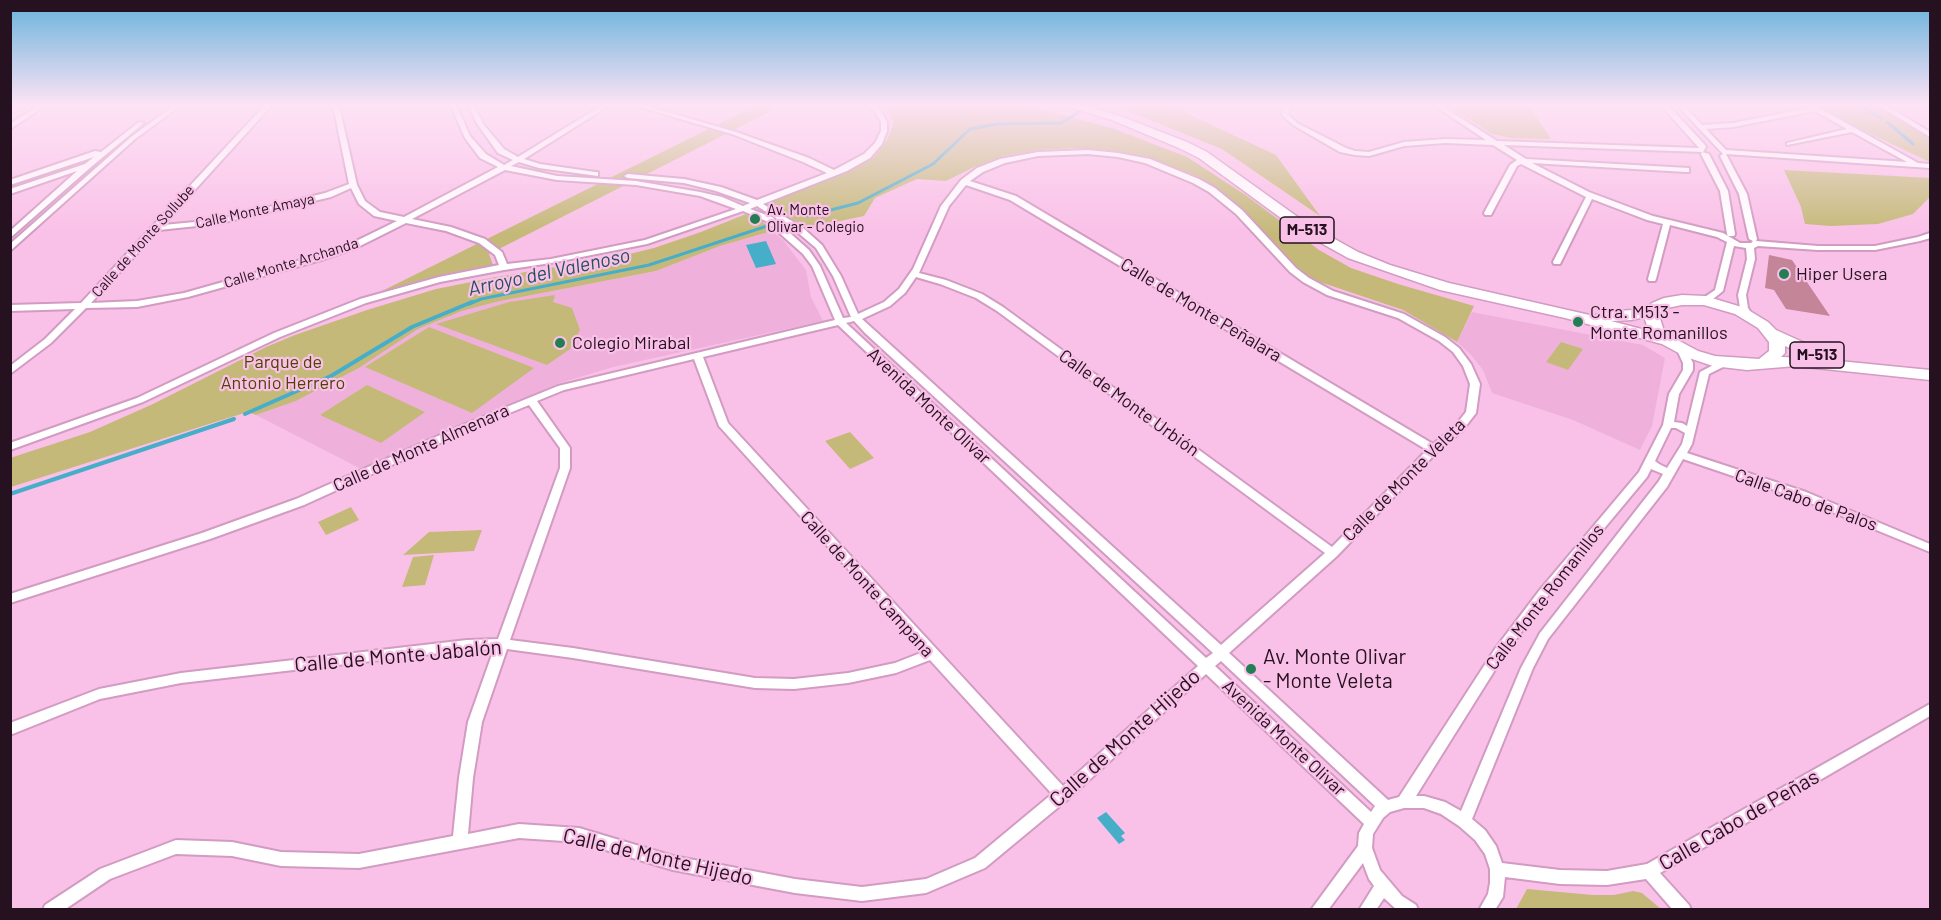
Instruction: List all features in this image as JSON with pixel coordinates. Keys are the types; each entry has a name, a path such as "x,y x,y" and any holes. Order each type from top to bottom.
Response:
{"main road":[{"name":"M-513","path":"1188,147 1203,155 1301,226 1361,258 1445,287 1566,314 1675,346"},
{"path":"1765,362 1777,353 1778,347 1772,334 1750,317 1728,307 1704,301 1672,300 1653,310 1651,315 1653,325 1675,346 1724,363 1747,365 1796,361 1864,369"},
{"name":"M-513","path":"1566,314 1618,317 1653,310"},
{"name":"M-513","path":"1772,334 1812,353 1864,369 1930,375"}],"street":[{"path":"10,249 118,147"},
{"path":"10,192 88,165 120,147"},
{"name":"Calle de Monte Sollube","path":"10,371 48,341 83,306 230,147"},
{"path":"345,147 353,185 362,202 377,214 448,230 482,241 499,254 504,267"},
{"name":"Avenida Monte Olivar","path":"475,147 483,156 503,167 557,178 669,187 719,199 769,219 806,252 816,267 840,322 1371,821"},
{"name":"Avenida Monte Olivar","path":"497,147 518,160 582,173 684,181 718,189 758,203 787,220 819,247 837,276 856,318 868,331 1220,652 1386,807"},
{"name":"Calle Monte Archanda","path":"10,308 137,303 196,292 318,258 353,246 403,221 539,147"},
{"path":"771,147 833,173"},
{"path":"10,447 141,400 212,364 363,301 439,280 647,242 701,225 833,173 867,156 875,147"},
{"path":"1337,147 1355,153 1369,154 1394,147"},
{"path":"1503,147 1550,177 1590,196 1666,223 1753,243 1818,248 1875,248 1920,240 1930,235"},
{"path":"1618,147 1930,166"},
{"path":"1699,147 1724,192 1730,238 1719,291 1704,301"},
{"path":"1718,147 1743,194 1753,243 1742,295 1744,308 1750,317"},
{"path":"1777,147 1786,151 1813,152 1821,159"},
{"path":"1883,147 1917,165"},
{"name":"Calle de Monte Veleta","path":"840,322 856,318 887,304 902,291 914,274 952,195 980,170 1015,158 1080,152 1118,154 1147,161 1196,181 1212,190 1239,212 1293,270 1306,280 1330,293 1401,316 1421,325 1456,350 1468,366 1475,384 1471,413 1458,429 1434,449 1333,553 1205,665"},
{"path":"10,183 110,154"},
{"path":"1488,213 1514,165 1524,162 1686,170"},
{"path":"10,236 88,165"},
{"name":"Calle de Monte Peñalara","path":"964,182 1013,198 1434,449"},
{"name":"Calle Monte Amaya","path":"155,228 216,222 328,195 353,185"},
{"path":"1557,262 1590,196"},
{"path":"1652,279 1666,223"},
{"name":"Calle de Monte Urbión","path":"914,274 979,296 1000,309 1333,553"},
{"name":"Calle de Monte Almenara","path":"10,599 206,536 300,502 561,388 840,322"},
{"name":"Calle Monte Romanillos","path":"1404,802 1499,653 1542,594 1642,474 1650,461 1668,425 1674,394 1688,370 1688,363 1675,346"},
{"name":"Calle de Monte Campana","path":"698,356 723,424 1062,795"},
{"name":"Calle Monte Romanillos","path":"1464,820 1527,668 1544,636 1670,473 1681,455 1690,432 1705,372 1724,363"},
{"path":"460,841 466,778 475,722 565,468 565,448 531,400"},
{"path":"1668,425 1678,425 1690,432"},
{"path":"980,453 994,447"},
{"name":"Calle Cabo de Palos","path":"1681,455 1802,495 1930,548"},
{"path":"1650,461 1655,467 1670,473"},
{"path":"998,470 1013,463"},
{"name":"Calle de Monte Jabalón","path":"10,729 99,694 181,678 467,645 504,644 755,683 794,684 848,678 896,668 931,654"},
{"name":"Calle de Monte Hijedo","path":"50,909 105,874 176,847 232,849 280,858 359,861 519,831 579,835 673,863 795,886 862,894 926,886 980,863 1062,795 1205,665"},
{"name":"Calle Cabo de Peñas","path":"1497,869 1560,877 1607,878 1649,871 1930,710"},
{"path":"1411,909 1397,900 1383,886 1374,874 1365,848 1366,833 1371,821 1386,807 1404,802 1424,802 1444,809 1464,820 1480,835 1491,851 1497,869 1498,884 1495,897 1487,909"},
{"path":"1318,909 1365,848"},
{"path":"1649,871 1684,909"},
{"path":"1366,909 1383,886"}],"shaded area":[{"name":"Colegio Mirabal","path":"772,231 783,240 806,270 811,297 823,321 613,367 557,384 365,471 256,415 296,401 359,368 418,329 462,311 496,302 656,271 720,246"},
{"path":"1472,312 1643,345 1665,358 1652,426 1640,450 1573,420 1492,393 1483,370 1457,342"}],"green space":[{"path":"672,147 700,147 489,254 493,265 445,274 380,292"},
{"path":"882,147 1161,147 1187,157 1247,196 1319,250 1351,268 1474,306 1457,342 1403,310 1314,280 1298,270 1238,205 1195,175 1150,159 1121,153 1078,148 1038,150 1004,156 946,181 917,179 875,198 864,216 807,228 767,203 874,157"},
{"path":"1217,147 1259,147 1276,155 1320,216"},
{"path":"1898,147 1930,147 1930,162"},
{"path":"1784,170 1930,178 1930,197 1913,214 1878,224 1831,226 1805,224 1801,207"},
{"name":"Parque de Antonio Herrero","path":"746,214 762,221 772,231 720,246 656,271 496,302 462,311 418,329 359,368 296,401 256,415 248,412 228,418 11,487 10,458 90,432 295,335 436,289 654,248"},
{"path":"555,295 553,302 572,308 580,330 570,349 547,365 436,324 509,302"},
{"path":"429,327 534,368 472,413 365,367"},
{"path":"1561,342 1583,349 1568,370 1546,362"},
{"path":"367,385 425,412 381,443 320,415"},
{"path":"850,432 874,458 850,469 825,441"},
{"path":"351,507 359,520 326,535 318,522"},
{"path":"482,530 474,551 403,555 429,532"},
{"path":"434,555 425,585 402,587 413,557"},
{"path":"1527,889 1593,895 1614,895 1633,891 1642,893 1661,909 1516,909"}],"water":[{"path":"766,241 776,264 756,268 746,245"},
{"path":"1106,812 1125,833 1121,836 1125,840 1119,844 1097,818"}],"building":[{"name":"Hiper Usera","path":"1769,255 1792,260 1830,316 1786,309 1774,290 1765,288"}],"waterway":[{"name":"Arroyo del Valenoso","path":"807,216 858,203 933,164 951,147"},
{"name":"Arroyo del Valenoso","path":"469,304 481,299 649,265 770,225"},
{"name":"Arroyo del Valenoso","path":"245,414 331,376 412,327 472,302"},
{"name":"Arroyo del Valenoso","path":"10,494 234,419"}],"place":[{"name":"Av. Monte Olivar - Colegio","path":"755,219"},
{"name":"Hiper Usera","path":"1784,274"},
{"name":"Ctra. M513 - Monte Romanillos","path":"1578,322"},
{"name":"Colegio Mirabal","path":"560,343"},
{"name":"Av. Monte Olivar - Monte Veleta","path":"1251,669"}]}
